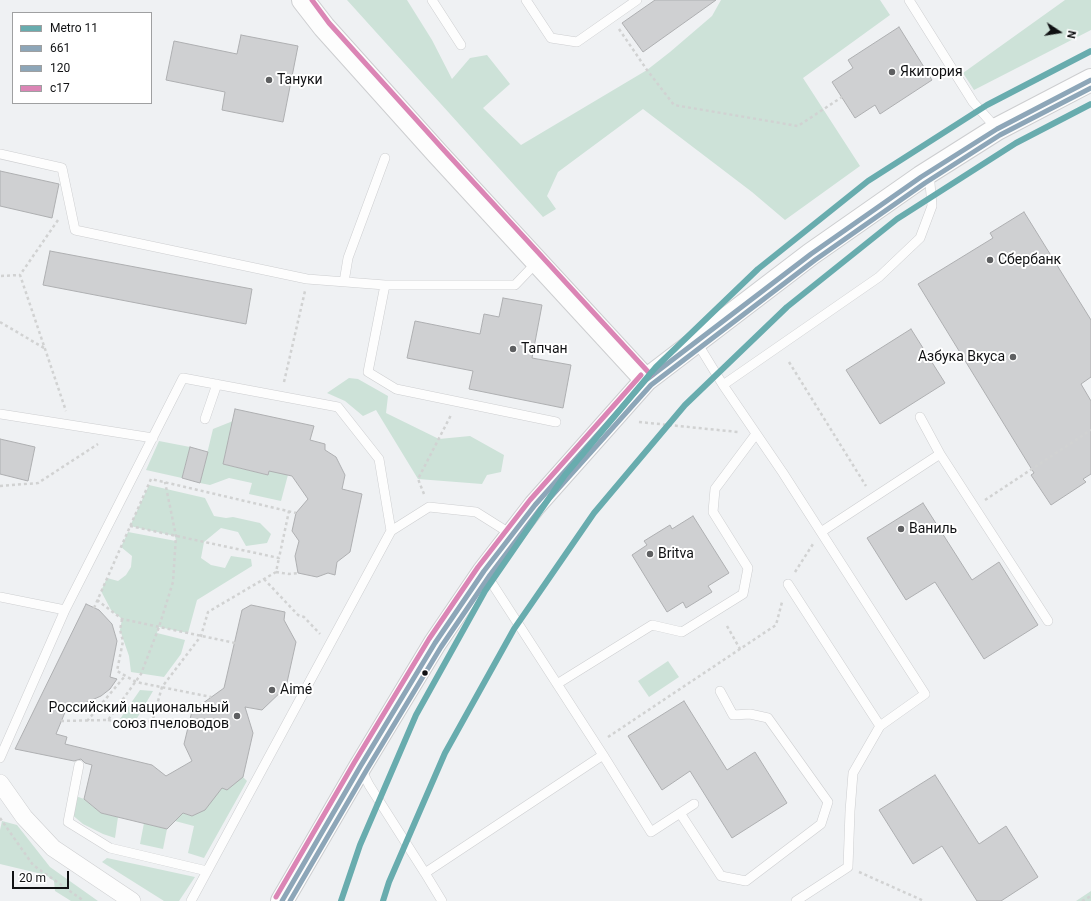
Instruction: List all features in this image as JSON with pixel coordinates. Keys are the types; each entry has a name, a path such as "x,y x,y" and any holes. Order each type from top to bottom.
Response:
{"street":[{"path":"303,0 324,27 370,78 646,380"},
{"path":"282,901 360,766 435,644 484,571 511,534 646,380 811,254 929,172 997,129 1091,80"},
{"path":"2,791 53,848 132,901"}],"lane":[{"path":"432,0 461,44"},
{"path":"526,0 552,38 577,42 637,0"},
{"path":"909,0 973,102 997,129"},
{"path":"0,154 62,168 75,230 308,279 386,285 515,285 538,262"},
{"path":"344,282 348,258 385,158"},
{"path":"723,385 879,277 920,238 932,206 929,172"},
{"path":"386,285 368,372 396,389 556,422"},
{"path":"696,341 723,385 821,532 925,694 880,726 853,773 848,867 796,901"},
{"path":"0,758 65,610 183,378 338,407 378,459 391,531"},
{"path":"205,419 217,384"},
{"path":"0,414 153,438"},
{"path":"920,417 940,454 1048,621"},
{"path":"557,684 652,625 682,632 742,594 748,568 713,512 714,496 715,489 756,434"},
{"path":"821,532 940,454"},
{"path":"192,901 391,531 429,507 476,512 511,534"},
{"path":"484,571 651,832 694,804"},
{"path":"788,584 880,726"},
{"path":"0,597 65,610"},
{"path":"680,813 720,876 746,880 821,824 828,802 768,718 750,714 733,715 720,691"},
{"path":"425,873 603,756"},
{"path":"79,765 68,822 110,848 207,871"},
{"path":"360,766 370,785 442,901"}],"path":[{"path":"610,18 674,105 798,126 842,97"},
{"path":"20,275 70,203"},
{"path":"1,276 20,275"},
{"path":"20,275 71,425"},
{"path":"281,396 308,279"},
{"path":"0,322 45,348"},
{"path":"789,362 873,498"},
{"path":"429,507 418,479 458,402"},
{"path":"639,422 756,434"},
{"path":"974,507 1091,430"},
{"path":"0,486 38,483 117,432"},
{"path":"94,608 151,479 296,513"},
{"path":"108,720 141,674 159,627 172,582 176,536 165,482"},
{"path":"276,572 289,511"},
{"path":"130,526 279,558"},
{"path":"596,745 776,625 788,584 821,532"},
{"path":"61,721 108,720 142,726 153,719 162,687 202,636 208,612 276,572 289,574 298,573"},
{"path":"264,579 298,615 304,617 330,644"},
{"path":"97,600 122,619 235,643"},
{"path":"122,619 120,630 123,641 117,672 136,682 211,697"},
{"path":"727,626 740,648"},
{"path":"87,721 125,676"},
{"path":"0,818 33,865 84,901"},
{"path":"848,867 924,901"},
{"path":"1082,901 1091,896"}],"green space":[{"path":"347,0 407,0 432,40 452,79 470,58 487,55 510,84 483,108 521,145 647,70 712,16 721,0 880,0 890,15 803,78 860,166 785,220 752,192 643,109 558,172 547,196 556,209 543,217"},
{"path":"1065,0 1091,0 1091,30 974,90 963,73"},
{"path":"349,378 358,379 388,396 386,413 439,439 470,436 504,455 501,472 487,475 482,484 418,479 376,410 363,416 345,401 327,393"},
{"path":"233,421 223,464 268,475 269,471 289,471 281,501 249,494 252,483 229,478 210,485 200,483 213,429"},
{"path":"159,441 190,447 182,478 146,470"},
{"path":"149,485 205,498 214,516 226,518 233,517 260,523 271,534 267,543 246,546 238,532 221,528 204,542 201,558 211,565 225,568 231,556 251,559 252,566 197,600 188,633 159,627 157,633 185,640 181,654 164,677 131,672 129,656 120,630 122,619 111,610 101,591 107,578 118,581 126,575 131,567 132,556 121,547 128,532 176,541 175,536 130,526"},
{"path":"668,661 679,677 649,697 638,681"},
{"path":"140,690 153,691 133,725 118,722"},
{"path":"243,777 247,781 204,858 188,853 194,826 175,821 183,813 192,816 210,788"},
{"path":"73,795 84,799 101,813 118,817 115,838 83,824 70,813"},
{"path":"2,821 17,825 50,867 98,901 71,901 55,891 54,881 46,875 0,864 0,830"},
{"path":"144,823 167,829 163,849 140,844"},
{"path":"107,858 195,877 179,901 164,901 102,862"},
{"path":"1091,891 1091,901 1076,901"}],"building":[{"path":"655,0 716,0 643,52 622,23"},
{"name":"Якитория","path":"899,27 932,80 880,114 875,105 855,118 832,82 853,68 848,60"},
{"path":"241,35 298,46 283,122 222,110 225,92 166,80 174,41 237,54"},
{"path":"0,171 59,184 52,218 0,206"},
{"name":"Азбука Вкуса","path":"1024,212 1091,320 1091,377 1081,384 1091,401 1091,474 1083,479 1086,482 1051,505 1031,475 1034,473 918,284 993,238 990,233"},
{"path":"50,251 252,289 246,324 43,285"},
{"path":"503,298 542,305 532,358 571,365 563,408 469,389 473,371 407,358 415,321 480,334 484,314 499,317"},
{"path":"911,329 945,383 880,424 846,370"},
{"path":"235,409 314,426 310,440 325,444 325,450 336,457 345,475 342,489 362,494 350,552 337,562 335,575 328,573 317,577 298,573 295,556 299,541 292,531 296,513 308,499 292,476 269,471 268,475 223,464"},
{"path":"0,439 35,447 28,481 0,474"},
{"path":"190,447 208,452 200,483 182,478"},
{"path":"923,503 972,580 999,562 1038,625 984,659 935,582 906,600 867,538"},
{"path":"693,516 729,573 708,586 712,592 686,608 683,602 667,612 632,555 647,545 644,541 670,525 672,529"},
{"path":"86,604 99,610 112,624 117,641 110,677 117,679 110,689 101,696 78,706 68,705 56,734 67,737 65,744 152,765 166,776 192,761 184,744 192,711 224,688 242,610 251,605 285,612 284,620 296,642 286,687 262,710 245,707 253,733 243,777 227,790 222,788 205,810 192,816 183,813 167,829 101,813 84,799 92,765 85,763 81,759 74,761 15,749"},
{"path":"684,701 727,770 755,752 787,803 732,838 690,771 662,790 628,736"},
{"path":"935,775 979,844 1006,826 1038,877 1001,901 977,901 942,846 913,864 879,810"}],"metro line":[{"name":"11","path":"341,901 360,845 416,715 485,591 565,475 656,367 758,269 868,181 987,105 1091,51"},
{"name":"11","path":"383,901 389,882 445,753 514,629 594,513 685,405 787,307 897,219 1016,143 1091,104"}],"transit line":[{"name":"с17","path":"312,0 329,23 651,375"},
{"name":"661","path":"282,901 360,767 435,643 484,571 535,505 646,380 811,254 921,177 997,129 1091,80"},
{"name":"120","path":"290,901 441,647 490,575 540,509 651,385 815,260 925,183 1000,135 1091,88"},
{"name":"с17","path":"276,897 354,763 429,639 478,567 530,500 641,375"}],"place":[{"name":"Якитория","path":"892,72"},
{"name":"Тануки","path":"269,80"},
{"name":"Сбербанк","path":"990,260"},
{"name":"Тапчан","path":"513,349"},
{"name":"Азбука Вкуса","path":"1013,357"},
{"name":"Ваниль","path":"901,529"},
{"name":"Britva","path":"650,554"},
{"name":"Aimé","path":"272,690"},
{"name":"Российский национальный союз пчеловодов","path":"237,716"}]}
